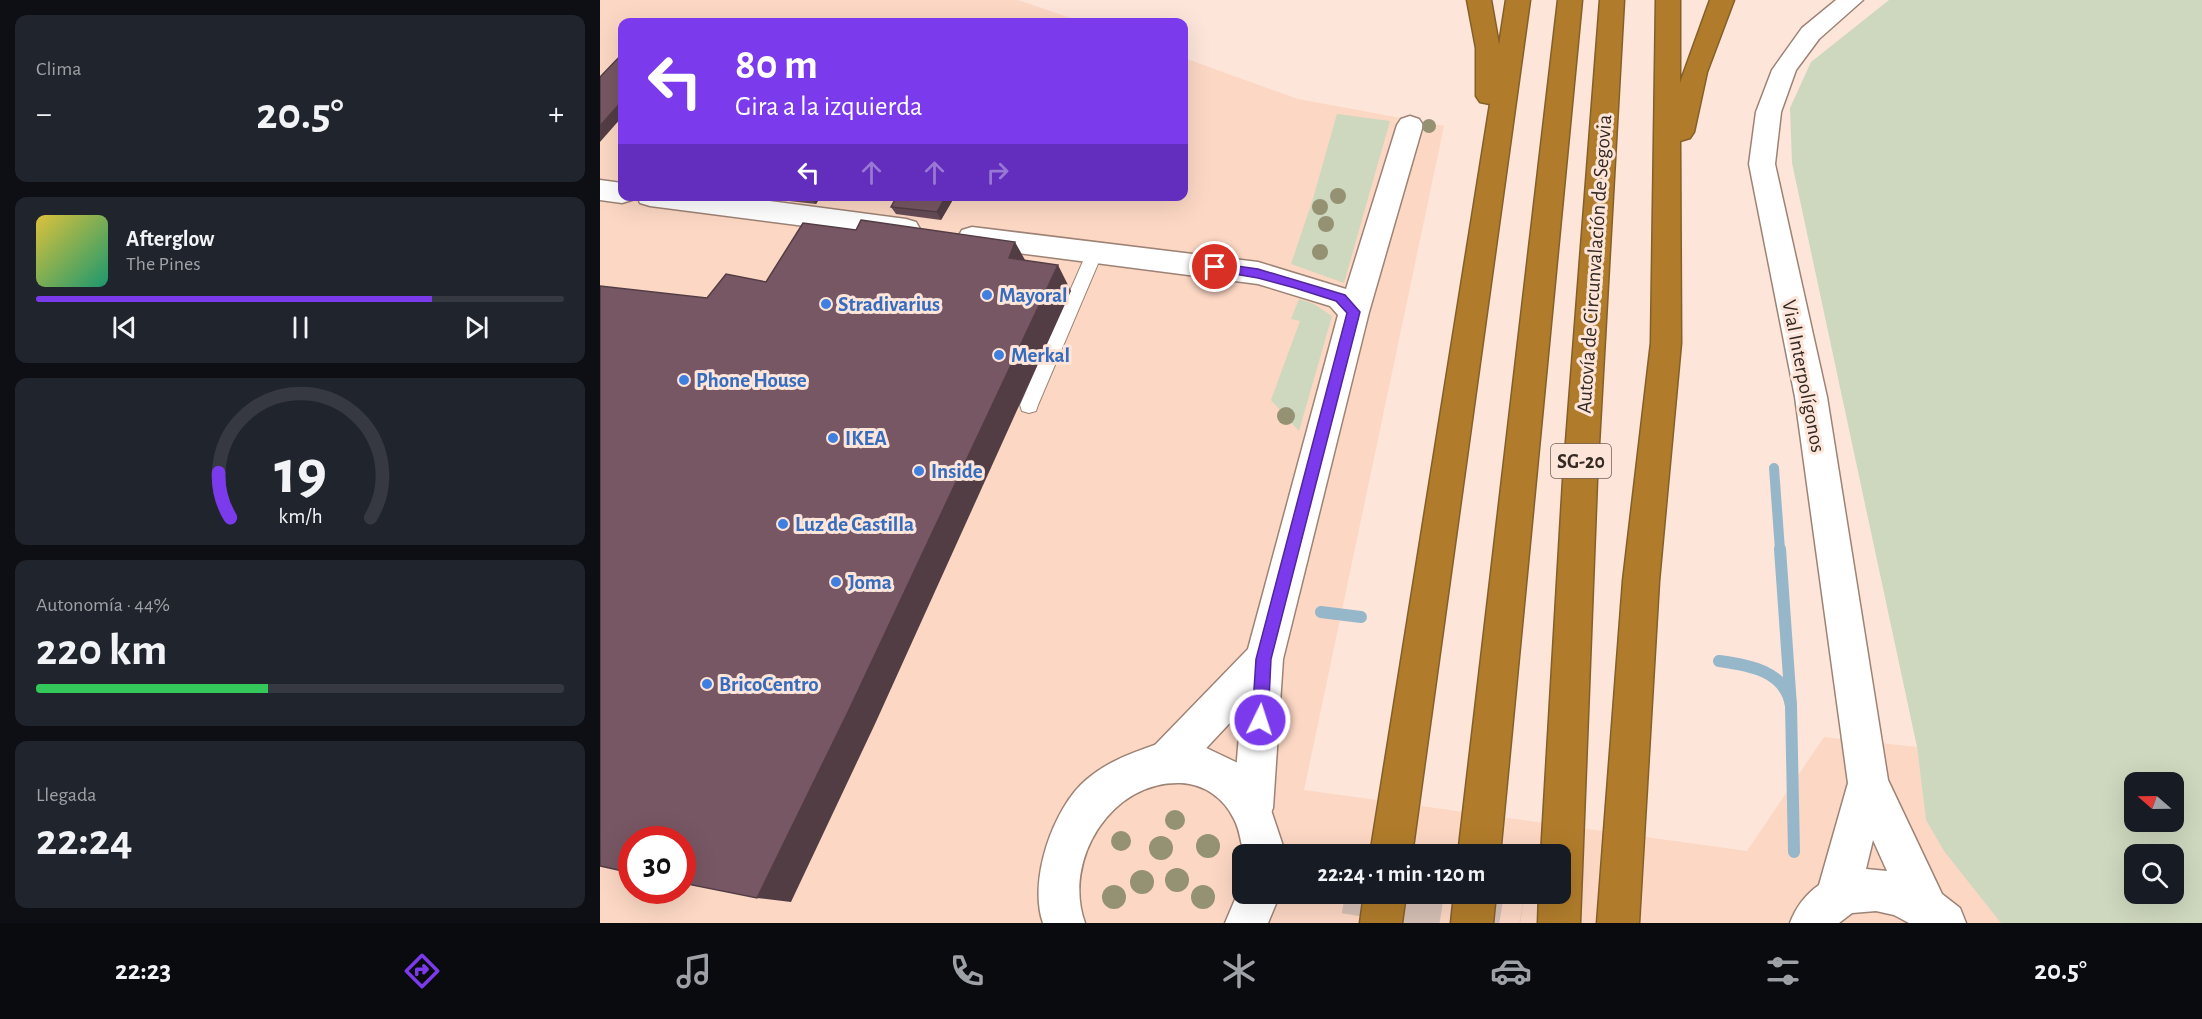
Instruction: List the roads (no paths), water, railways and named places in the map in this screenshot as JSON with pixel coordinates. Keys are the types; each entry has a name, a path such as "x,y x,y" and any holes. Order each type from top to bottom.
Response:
{"highway":[{"path":"1449,473 1470,231 1487,121 1490,70 1487,33 1479,0"},
{"path":"1393,844 1518,0"},
{"name":"SG-20","path":"1480,844 1570,0"},
{"name":"Autovía de Circunvalación de Segovia","path":"1559,923 1580,480 1612,0"},
{"path":"1618,923 1641,581 1665,343 1668,0"},
{"path":"1668,187 1695,72 1722,0"},
{"path":"1381,923 1384,904"},
{"path":"1472,923 1474,904"}],"street":[{"name":"Vial Interpolígonos","path":"1851,0 1822,22 1787,62 1770,103 1764,131 1762,164 1811,397 1868,783 1935,915"},
{"path":"1253,808 1264,659 1354,312 1410,124"},
{"path":"600,190 618,192"},
{"path":"689,201 1258,273 1340,298 1354,312"},
{"path":"1167,761 1264,659"},
{"path":"1065,923 1058,886 1064,854 1079,819 1104,790 1134,770 1167,761 1193,762 1217,771 1238,786 1253,808 1262,830 1264,844"},
{"name":"Vial Interpolígonos","path":"1824,910 1868,783"},
{"path":"1824,910 1857,890 1880,890 1903,896 1935,915"},
{"path":"1246,923 1255,904"}],"lane":[{"path":"1029,405 1095,252"}],"waterway":[{"path":"1774,468 1780,550"},
{"path":"1780,549 1791,706"},
{"path":"1321,612 1361,617"},
{"path":"1719,661 1754,668 1774,677 1788,694 1791,706"},
{"path":"1791,706 1794,852"}],"tunnel":[{"path":"1405,904 1520,923"}],"place":[{"name":"Mayoral","path":"987,295"},
{"name":"Stradivarius","path":"826,304"},
{"name":"Merkal","path":"999,355"},
{"name":"Phone House","path":"684,380"},
{"name":"IKEA","path":"833,438"},
{"name":"Inside","path":"919,471"},
{"name":"Luz de Castilla","path":"783,524"},
{"name":"Joma","path":"836,582"},
{"name":"BricoCentro","path":"707,684"}]}
